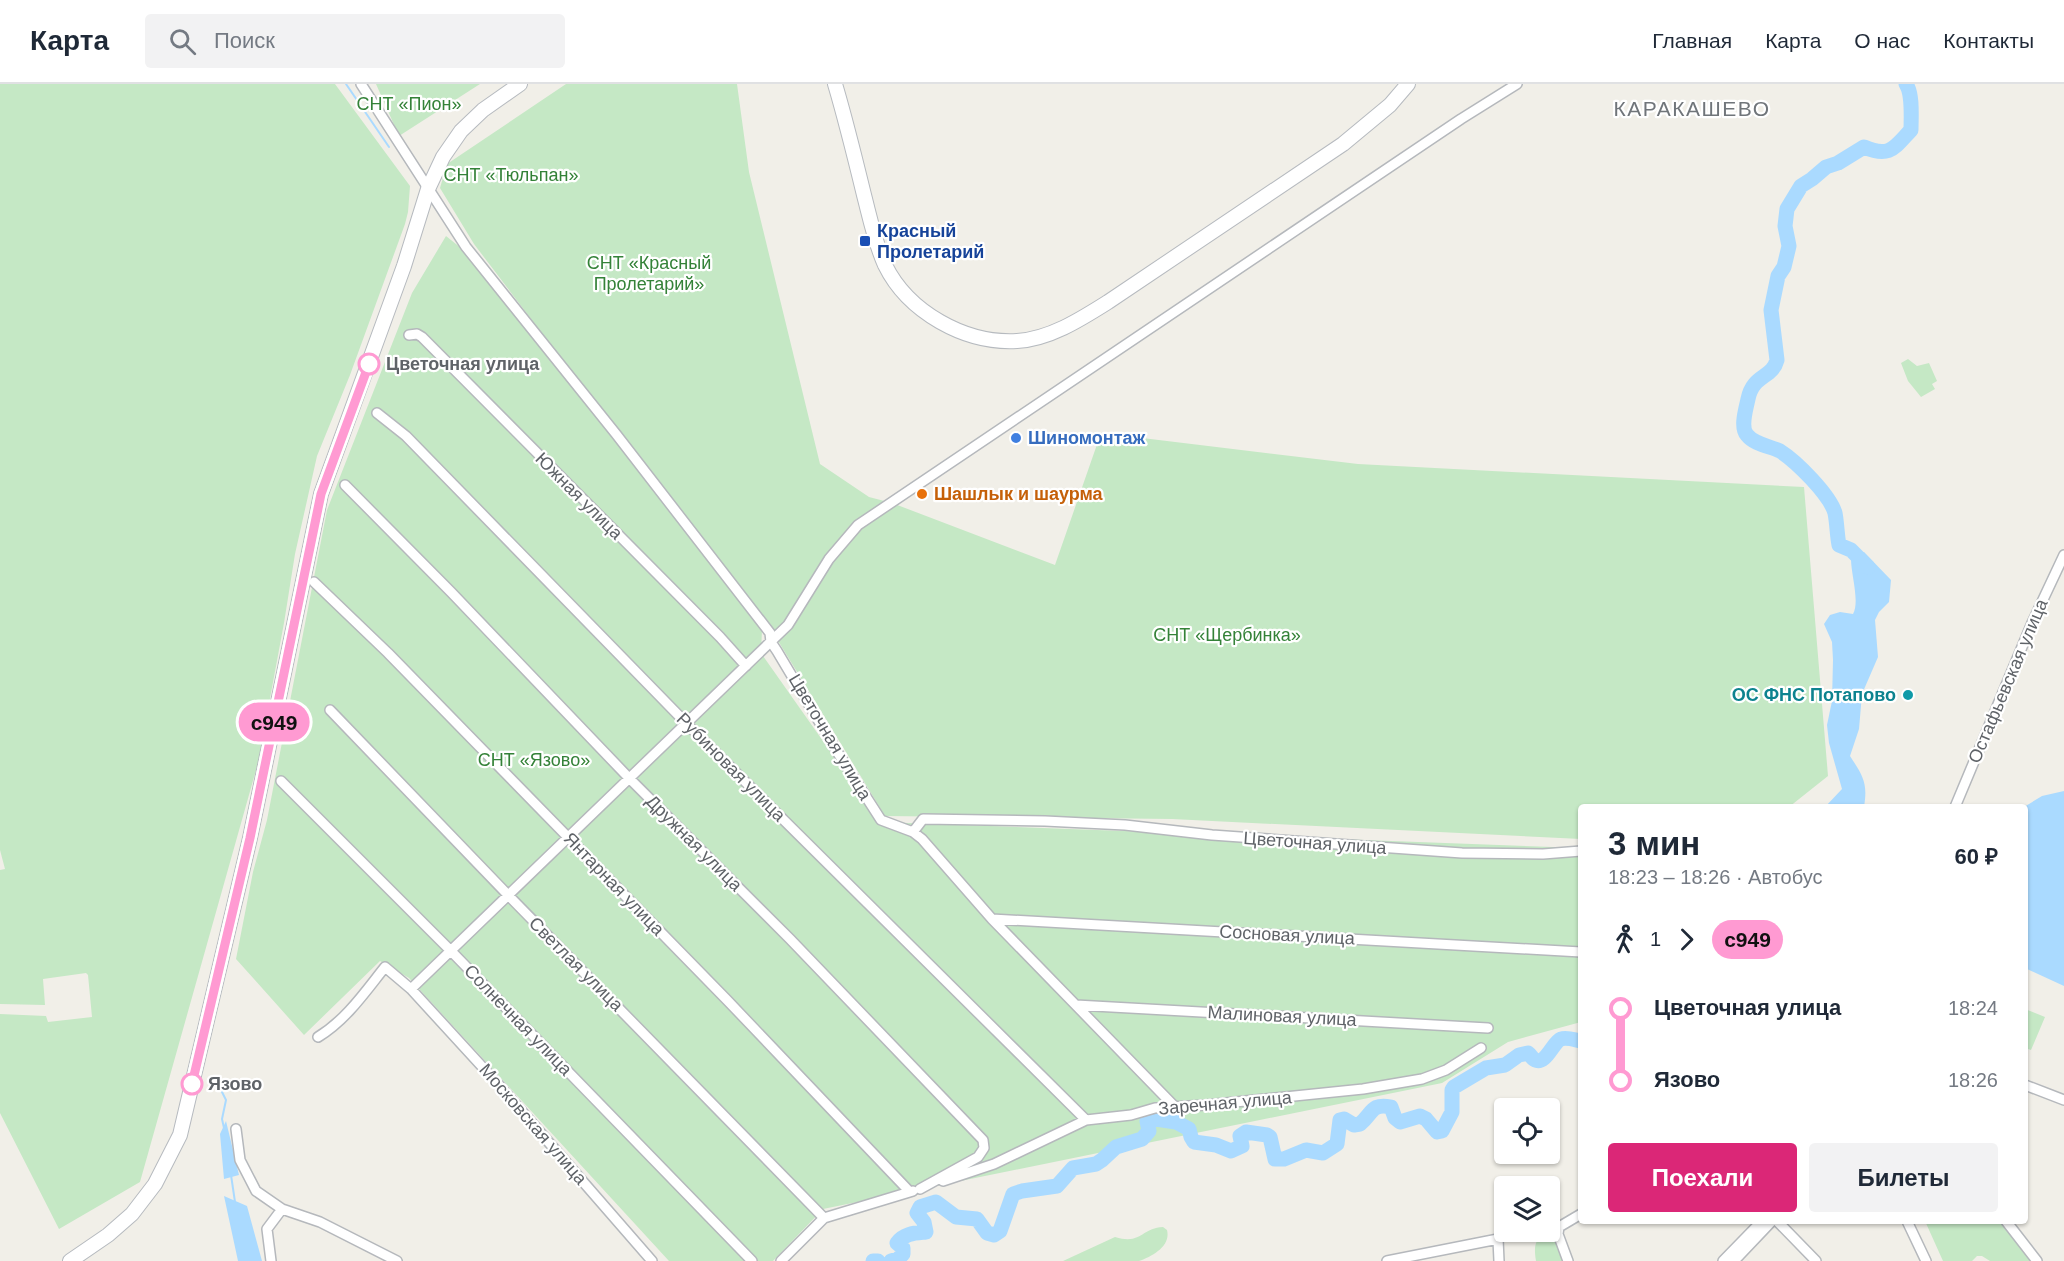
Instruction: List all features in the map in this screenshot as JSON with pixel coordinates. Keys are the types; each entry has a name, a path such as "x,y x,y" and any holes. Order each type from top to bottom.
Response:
{"main road":[{"path":"70,1261 108,1235 132,1214 155,1184 180,1135 250,838 321,494 404,267 428,189 443,157 461,131 483,110 520,84"},
{"path":"835,84 876,238 886,266 904,291 926,312 956,330 986,339 1017,341 1076,322 1108,302 1343,144 1390,105 1408,84"}],"street":[{"name":"Цветочная улица","path":"361,84 466,247 616,434 770,633 771,642 881,820 913,832 923,819 1017,820 1125,825 1212,835 1462,853 1578,852"},
{"path":"411,988 788,625 830,559 858,525 1516,84"},
{"name":"Южная улица","path":"409,335 417,334 422,337 720,637 746,666"},
{"name":"Рубиновая улица","path":"377,413 406,436 686,723 1086,1120"},
{"name":"Дружная улица","path":"345,485 629,778 790,939 983,1140 984,1148 978,1157 920,1189"},
{"name":"Остафьевская улица","path":"1956,804 2064,555"},
{"name":"Янтарная улица","path":"314,582 397,661 568,836 909,1191"},
{"name":"Светлая улица","path":"330,710 824,1218"},
{"name":"Солнечная улица","path":"281,781 451,951 752,1261"},
{"path":"913,832 922,839 992,919 1175,1107"},
{"name":"Сосновая улица","path":"992,919 1578,952"},
{"name":"Московская улица","path":"318,1037 350,1011 385,967 411,988 528,1116 652,1261"},
{"name":"Малиновая улица","path":"1076,1005 1488,1028"},
{"name":"Заречная улица","path":"781,1261 824,1218 994,1164 1086,1120 1131,1115 1155,1108 1363,1089 1422,1079 1446,1070 1481,1048"},
{"path":"2028,1087 2064,1100"},
{"path":"236,1129 240,1160 256,1191 282,1209 320,1222 397,1261"},
{"path":"271,1261 267,1229 282,1209"},
{"path":"1568,1261 1558,1234 1559,1227 1578,1217"},
{"path":"1723,1261 1759,1224"},
{"path":"1734,1261 1769,1224"},
{"path":"1780,1224 1816,1261"},
{"path":"1908,1224 1926,1261"},
{"path":"2009,1224 2037,1261"},
{"path":"1387,1261 1497,1239 1499,1261"}],"green space":[{"path":"0,84 335,84 410,186 405,224 350,375 317,456 295,554 258,763 140,1182 59,1229 0,1113 0,1014 46,1016 48,1022 92,1017 86,973 43,979 45,1005 0,1004 0,870 5,869 0,850"},
{"name":"СНТ «Пион»","path":"376,84 480,84 399,136"},
{"name":"СНТ «Щербинка»","path":"566,84 737,84 749,172 820,464 869,497 892,503 1055,565 1101,433 1358,464 1804,487 1828,776 1793,804 1578,804 1578,839 1172,819 885,816 769,626 474,244 440,188 447,164"},
{"name":"СНТ «Язово»","path":"446,236 461,248 670,510 762,630 761,653 880,822 1578,848 1578,1023 1508,1042 1442,1083 823,1209 773,1261 669,1261 409,978 380,961 304,1035 236,959 253,872 267,820 327,510 412,293"},
{"path":"1908,359 1917,366 1929,363 1937,381 1932,384 1935,389 1921,397 1908,381 1901,363"},
{"path":"2028,1010 2045,1017 2031,1050 2028,1049"},
{"path":"1926,1224 2004,1224 2031,1261 1990,1261 1977,1256 1972,1261 1943,1261"},
{"path":"1163,1227 1167,1230 1168,1236 1164,1246 1139,1261 1063,1261 1115,1237 1136,1238 1150,1230"},
{"path":"1560,1237 1568,1261 1536,1261 1537,1242 1560,1242"}],"water":[{"path":"1864,552 1891,580 1889,602 1875,620 1878,657 1862,694 1859,729 1850,756 1863,780 1864,804 1828,804 1842,789 1829,743 1827,725 1832,701 1833,660 1832,642 1824,624 1830,615 1840,612 1853,614 1856,602 1851,559 1855,554"},
{"path":"2064,791 2064,986 2028,969 2028,805 2042,796"},
{"path":"226,1121 239,1175 224,1179 220,1134"},
{"path":"224,1196 247,1206 262,1261 238,1261"}],"waterway":[{"path":"346,84 389,147"},
{"path":"1868,567 1851,550 1839,545 1835,513 1820,488 1787,456 1750,438 1745,432 1744,423 1750,391 1771,371 1777,360 1771,310 1778,276 1784,267 1789,246 1785,226 1787,209 1801,186 1826,167 1838,163 1864,147 1880,152 1891,149 1900,142 1911,130 1911,100 1906,84"},
{"path":"891,1261 903,1254 903,1248 897,1243 903,1237 926,1232 924,1222 917,1213 920,1207 936,1202 956,1217 977,1219 987,1233 994,1235 1000,1231 1013,1194 1057,1186 1073,1168 1096,1164 1116,1147 1142,1139 1149,1131 1147,1121 1149,1118 1176,1122 1189,1129 1194,1142 1216,1145 1231,1151 1242,1146 1240,1136 1246,1132 1270,1137 1275,1159 1284,1159 1306,1150 1323,1153 1337,1144 1340,1120 1344,1119 1354,1125 1360,1124 1380,1106 1391,1107 1395,1118 1400,1122 1420,1116 1426,1119 1437,1132 1442,1131 1452,1112 1454,1087 1486,1068 1505,1065 1519,1055 1528,1053 1533,1059 1539,1061 1561,1039 1578,1040"},
{"path":"216,1080 226,1100 222,1119 224,1128"},
{"path":"231,1175 235,1202"},
{"path":"873,1261 878,1261"}],"bus line":[{"name":"с949","path":"192,1084 250,838 321,494 369,364"}],"place":[{"name":"Красный Пролетарий","path":"865,241"},
{"name":"Цветочная улица","path":"369,364"},
{"name":"Шиномонтаж","path":"1016,438"},
{"name":"Шашлык и шаурма","path":"922,494"},
{"name":"ОС ФНС Потапово","path":"1908,695"},
{"name":"Язово","path":"192,1084"}],"district":[{"name":"КАРАКАШЕВО","path":"1692,109"}],"park label":[{"name":"СНТ «Тюльпан»","path":"511,175"},
{"name":"СНТ «Красный Пролетарий»","path":"649,273"}]}
